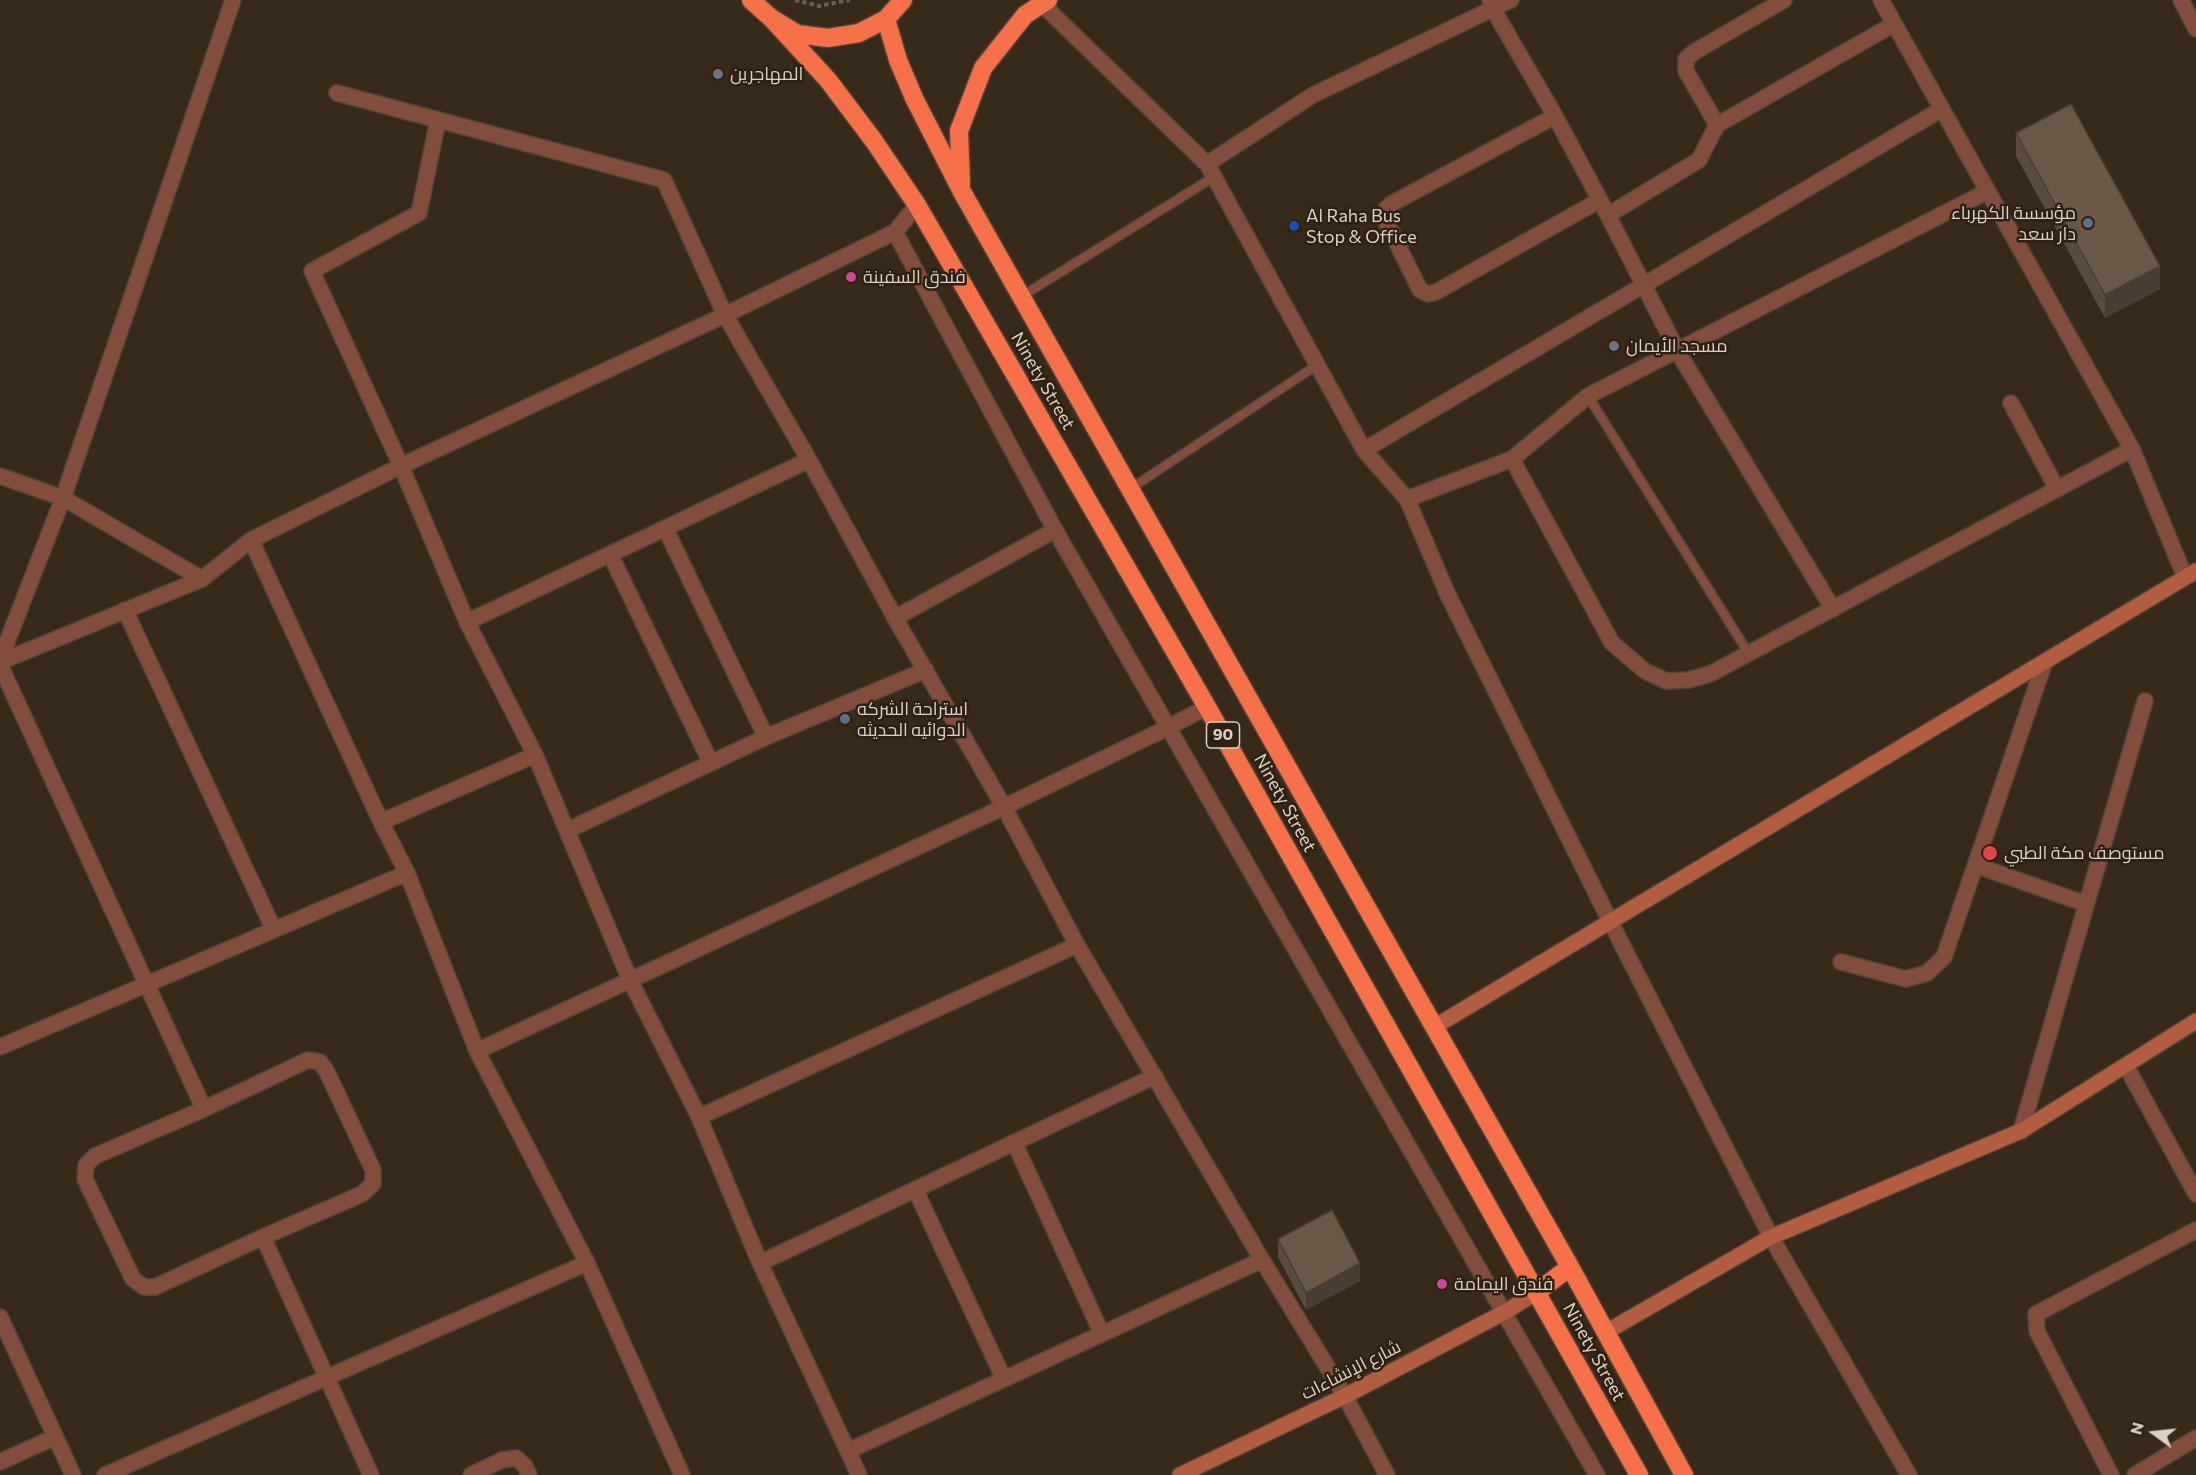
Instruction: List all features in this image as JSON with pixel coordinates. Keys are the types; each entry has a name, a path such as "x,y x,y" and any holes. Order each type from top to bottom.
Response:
{"highway":[{"path":"751,0 771,18 797,34 828,39 859,33 886,19 903,0"},
{"path":"961,190 959,131 983,68 1025,15 1045,2"},
{"name":"Ninety Street","path":"771,18 828,80 917,205 1207,707 1640,1475"},
{"name":"Ninety Street","path":"886,19 898,60 914,98 961,190 1570,1267 1684,1475"},
{"path":"1537,1293 1570,1267"}],"street":[{"path":"204,1109 0,662 63,498 233,0"},
{"path":"1210,171 1313,95 1491,4 1511,0"},
{"path":"1717,125 1686,71 1686,59 1694,52 1784,0"},
{"path":"1434,1027 2190,574 2132,449 1881,0"},
{"path":"2181,0 2196,29"},
{"path":"1045,2 1210,171 1364,450 1407,500 1448,595 1610,921 1771,1237 1909,1475"},
{"path":"1491,4 1555,116 1678,352 1833,609"},
{"path":"1608,215 1699,160 1717,125 1894,24"},
{"path":"337,93 664,180 724,315 809,460 895,618 1004,807 1077,945 1262,1260 1345,1396 1387,1475"},
{"path":"1364,450 1942,109"},
{"path":"1555,116 1391,204 1386,209 1385,219 1420,290 1428,294 1436,292 1600,200"},
{"path":"438,120 419,213 312,271 401,466 467,622 535,755 630,980 699,1117 760,1263 859,1475"},
{"path":"1407,500 1512,459 1588,396 1988,192"},
{"path":"0,662 202,579 251,540 401,466 724,315 895,232 917,205"},
{"path":"895,232 1055,530 1597,1475"},
{"path":"2011,403 2057,489"},
{"path":"1512,459 1612,643 1645,671 1666,681 1689,681 1710,674 1749,654 2132,449"},
{"path":"467,622 809,460"},
{"path":"0,476 63,498 202,579"},
{"path":"665,528 766,737"},
{"path":"895,618 1055,530"},
{"path":"251,540 381,822 407,873 477,1051 587,1263 682,1475"},
{"path":"610,554 711,763"},
{"path":"125,610 274,930"},
{"path":"1841,962 1906,979 1927,973 1944,957 2045,661"},
{"path":"568,830 766,737 926,670"},
{"path":"2021,1131 2145,701"},
{"path":"477,1051 1004,807 1207,707"},
{"path":"381,822 535,755"},
{"path":"1975,865 2086,904"},
{"path":"0,1047 407,873"},
{"path":"699,1117 1077,945"},
{"path":"1606,1332 1771,1237 2021,1131 2196,1021"},
{"path":"308,1060 320,1062 373,1170 373,1184 362,1194 262,1237 155,1287 144,1287 133,1279 85,1179 86,1165 95,1155 204,1109 308,1060"},
{"path":"2126,1066 2196,1194"},
{"path":"760,1263 1155,1076"},
{"path":"1014,1142 1102,1334"},
{"path":"915,1189 1004,1379"},
{"path":"2111,1475 2037,1331 2036,1314 2196,1230"},
{"path":"262,1237 371,1475"},
{"path":"848,1451 1262,1260"},
{"path":"105,1475 587,1263"},
{"name":"شارع الإنشاءات","path":"1180,1475 1345,1396 1537,1293"},
{"path":"0,1317 73,1475"},
{"path":"0,1462 55,1437"},
{"path":"2134,1475 2196,1438"},
{"path":"471,1475 502,1460 516,1458 525,1466 529,1475"}],"lane":[{"path":"1022,296 1210,171"},
{"path":"1130,489 1317,365"},
{"path":"1588,396 1749,654"}],"path":[{"path":"795,0 819,6 850,0"}],"building":[{"name":"مؤسسة الكهرباء دار سعد","path":"2071,104 2160,266 2105,295 2016,133"},
{"path":"1332,1210 1360,1263 1306,1293 1278,1239"}],"place":[{"name":"المهاجرين","path":"718,74"},
{"name":"مؤسسة الكهرباء دار سعد","path":"2088,223"},
{"name":"Al Raha Bus Stop & Office","path":"1294,226"},
{"name":"فندق السفينة","path":"851,277"},
{"name":"مسجد الأيمان","path":"1614,346"},
{"name":"استراحة الشركه الدوائيه الحديثه","path":"845,719"},
{"name":"مستوصف مكة الطبي","path":"1990,853"},
{"name":"فندق اليمامة","path":"1442,1284"}]}
